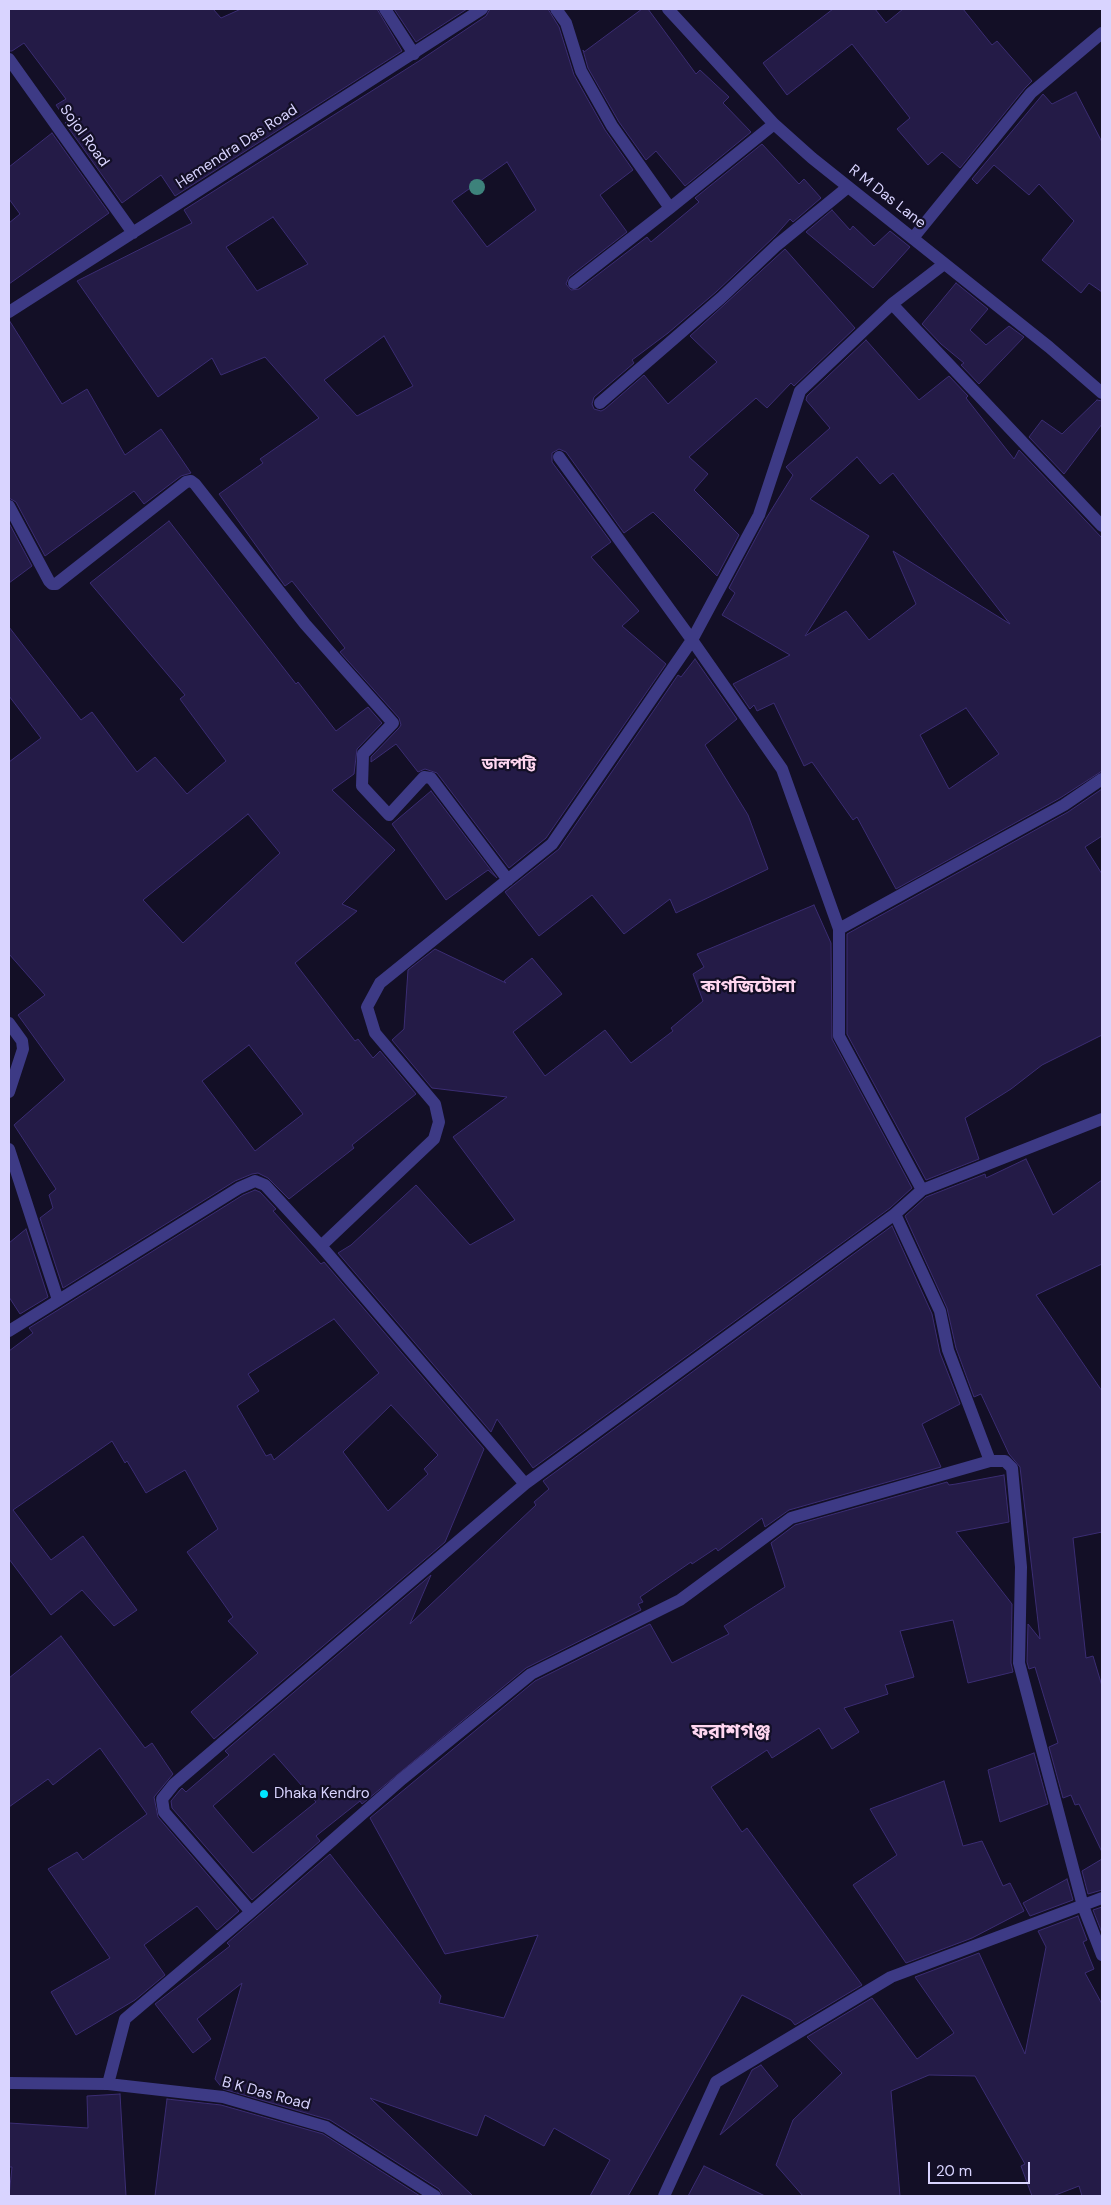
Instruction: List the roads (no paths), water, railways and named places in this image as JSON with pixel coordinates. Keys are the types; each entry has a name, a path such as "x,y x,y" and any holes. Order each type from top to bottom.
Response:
{"street":[{"path":"385,9 414,54"},
{"name":"Hemendra Das Road","path":"9,312 482,9"},
{"path":"556,9 566,23 581,70 612,126 670,208"},
{"name":"R M Das Lane","path":"668,9 774,124 848,187 1049,346 1102,393"},
{"path":"913,238 1031,93 1102,33"},
{"name":"Sojol Road","path":"9,59 133,233"},
{"path":"574,283 774,124"},
{"path":"600,403 721,298 778,245 848,187"},
{"path":"321,1246 434,1139 440,1122 436,1104 375,1033 368,1007 380,983 552,844 692,640 759,515 800,392 892,304 944,264"},
{"path":"892,304 1102,526"},
{"path":"559,457 692,640 782,769 839,929 840,1036 922,1190"},
{"path":"9,506 49,581 52,584 56,584 186,482 191,481 305,624 393,723 363,756 362,786 388,815 424,777 431,778 508,880"},
{"path":"839,929 1064,805 1102,779"},
{"path":"9,1023 22,1040 23,1049 9,1092"},
{"path":"251,1912 164,1812 162,1799 174,1784 525,1484 895,1214 922,1190 1102,1119"},
{"path":"9,1149 58,1300"},
{"path":"9,1332 239,1188 255,1181 265,1185 321,1246 525,1484"},
{"path":"895,1214 940,1311 948,1350 990,1461"},
{"path":"108,2084 125,2019 251,1912 402,1779 531,1674 680,1600 792,1518 990,1461 1005,1461 1012,1468 1021,1567 1020,1663 1082,1906 1102,1955"},
{"path":"664,2196 716,2082 891,1977 1102,1898"},
{"name":"B K Das Road","path":"9,2083 108,2084 223,2097 326,2127 435,2196"}],"place":[{"name":"Dhaka Kendro","path":"264,1794"}],"district":[{"name":"ডালপট্টি","path":"509,765"},
{"name":"কাগজিটোলা","path":"748,987"},
{"name":"ফরাশগঞ্জ","path":"731,1733"}]}
